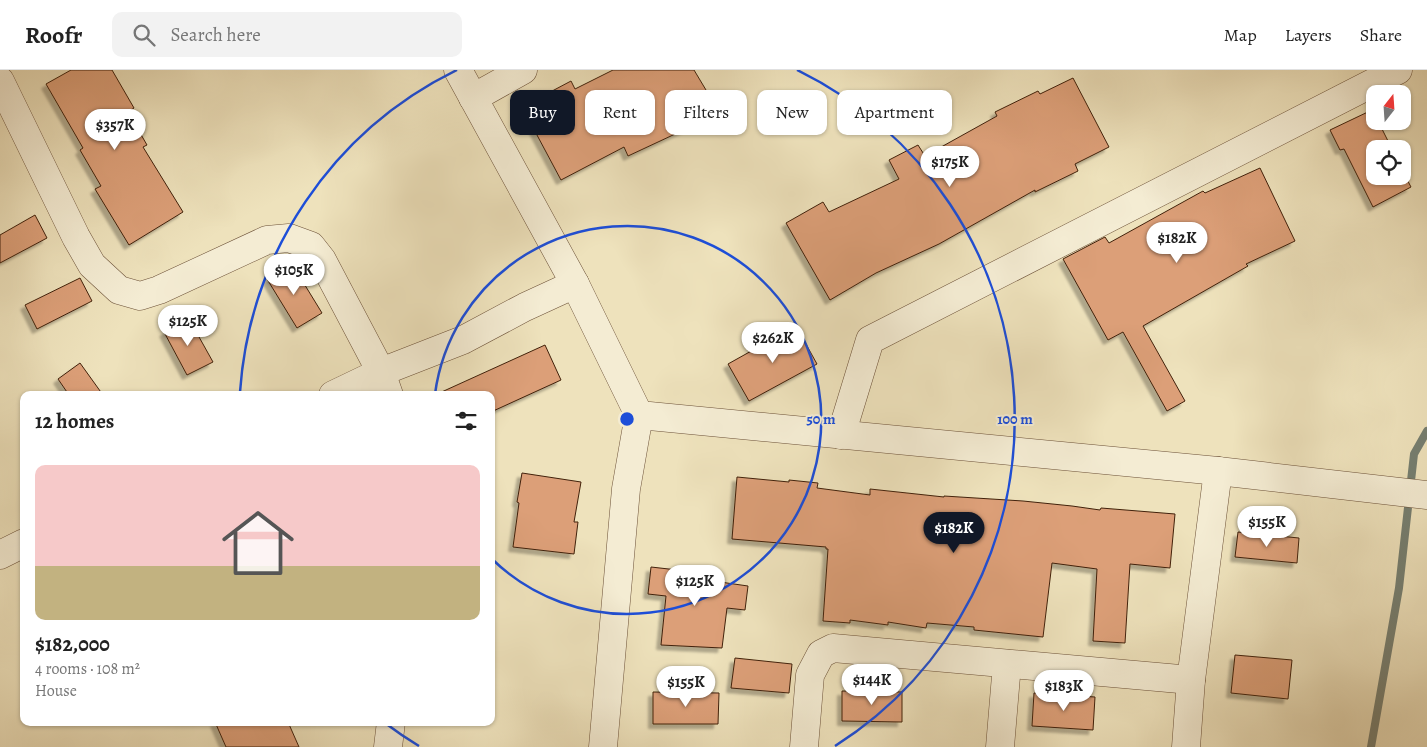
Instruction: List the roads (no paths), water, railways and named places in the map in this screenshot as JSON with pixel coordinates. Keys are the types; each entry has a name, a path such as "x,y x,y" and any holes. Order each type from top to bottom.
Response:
{"street":[{"path":"458,70 575,284 638,415 626,489 603,747"},
{"path":"473,98 523,70"},
{"path":"841,434 870,340 1398,70"},
{"path":"0,81 76,237 92,265 119,290 140,296 159,290 267,240 289,238 311,246 322,260 385,384"},
{"path":"352,391 385,384 524,307 575,284"},
{"path":"638,415 1218,471 1427,495"},
{"path":"1186,747 1191,680 1218,471"},
{"path":"0,555 20,545"},
{"path":"804,747 810,675 821,654 833,648 1191,680"},
{"path":"1000,747 1007,664"},
{"path":"388,747 390,726"}],"waterway":[{"path":"1371,747 1399,588 1414,454 1427,431"}]}
